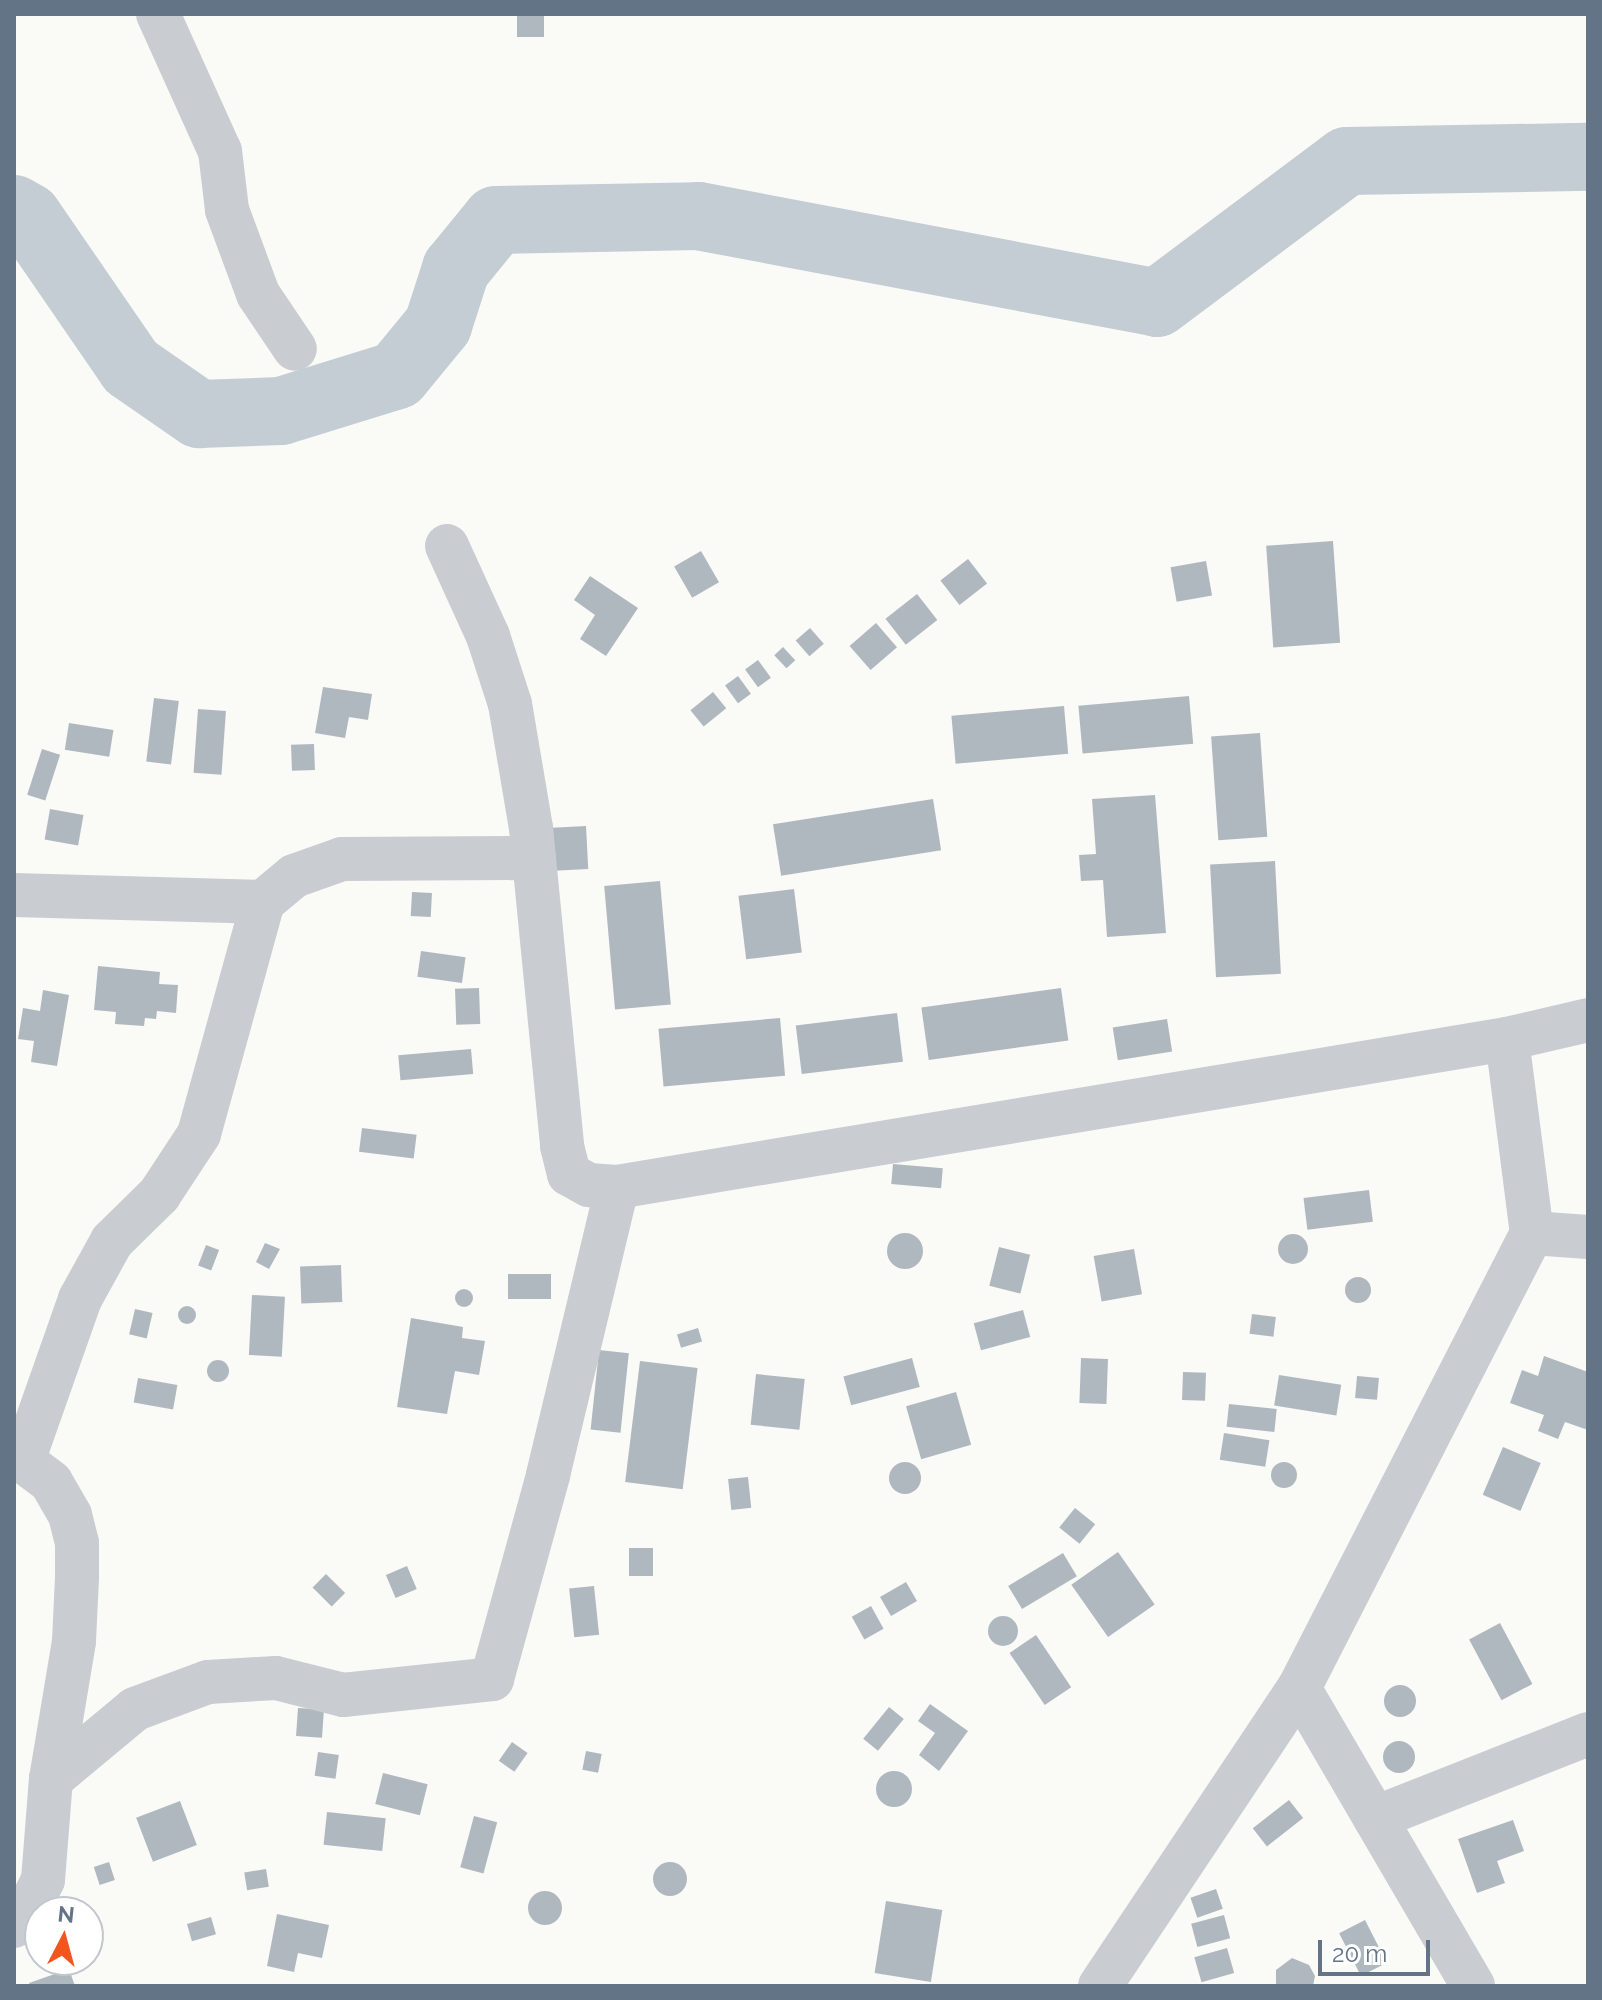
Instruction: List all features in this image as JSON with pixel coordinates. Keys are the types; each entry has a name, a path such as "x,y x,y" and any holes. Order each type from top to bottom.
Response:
{"street":[{"path":"158,14 220,151 227,210 258,294 295,349"},
{"path":"447,546 488,636 510,704 534,858 562,1146 569,1174 589,1185 617,1187 1507,1039 1588,1020"},
{"path":"14,1926 24,1918 43,1880 51,1779 74,1641 77,1543 70,1515 51,1482 23,1461 80,1299 112,1241 159,1195 199,1134 263,902 294,876 342,859 534,858"},
{"path":"14,895 263,902"},
{"path":"1100,1986 1299,1688 1532,1233 1507,1039"},
{"path":"51,1779 135,1709 208,1682 276,1678 343,1695 492,1679 548,1475 617,1187"},
{"path":"1532,1233 1588,1237"},
{"path":"1299,1688 1473,1986"},
{"path":"1375,1818 1588,1734"}],"building":[{"path":"517,14 544,14 544,37 517,37"},
{"path":"1333,541 1340,643 1273,647 1266,546"},
{"path":"701,551 719,582 692,598 674,566"},
{"path":"968,559 987,583 960,605 940,581"},
{"path":"1206,561 1212,595 1177,602 1171,567"},
{"path":"590,576 638,608 606,656 580,639 595,615 574,600"},
{"path":"917,594 937,620 906,645 885,619"},
{"path":"876,623 897,647 871,670 850,646"},
{"path":"810,628 824,644 809,656 796,640"},
{"path":"783,647 795,660 786,668 774,655"},
{"path":"758,660 771,678 758,687 745,669"},
{"path":"738,676 751,694 738,703 725,685"},
{"path":"323,687 372,694 368,720 349,717 345,738 315,733"},
{"path":"713,692 726,708 704,727 690,710"},
{"path":"1189,696 1193,744 1083,753 1078,706"},
{"path":"154,698 179,701 171,765 146,762"},
{"path":"1064,706 1068,754 956,764 951,716"},
{"path":"198,709 226,711 221,775 194,773"},
{"path":"69,723 113,730 109,757 65,750"},
{"path":"1260,733 1267,837 1218,840 1211,736"},
{"path":"314,744 315,770 292,771 291,745"},
{"path":"42,749 60,755 45,801 27,795"},
{"path":"1155,795 1166,933 1107,937 1103,880 1081,881 1079,855 1096,854 1092,799"},
{"path":"933,799 941,850 781,876 773,824"},
{"path":"50,809 83,815 78,845 45,840"},
{"path":"586,826 588,869 554,871 552,828"},
{"path":"1275,861 1281,974 1216,977 1210,864"},
{"path":"660,881 671,1005 615,1009 604,886"},
{"path":"794,889 802,953 746,959 738,896"},
{"path":"412,892 432,893 431,917 411,916"},
{"path":"421,951 466,957 462,983 417,977"},
{"path":"98,966 160,972 159,984 178,985 176,1013 157,1011 156,1019 145,1018 144,1026 115,1024 116,1012 94,1010"},
{"path":"479,988 480,1024 456,1025 455,989"},
{"path":"1061,988 1068,1040 929,1060 921,1008"},
{"path":"43,990 69,995 57,1066 31,1062 34,1041 18,1039 23,1008 40,1011"},
{"path":"897,1013 903,1062 802,1074 796,1025"},
{"path":"780,1018 785,1076 664,1086 658,1029"},
{"path":"1167,1019 1172,1052 1118,1060 1113,1028"},
{"path":"471,1049 473,1074 400,1080 398,1055"},
{"path":"362,1128 417,1135 414,1159 359,1152"},
{"path":"893,1164 943,1168 941,1188 891,1184"},
{"path":"1369,1190 1373,1222 1307,1230 1303,1198"},
{"path":"905,1233 918,1238 923,1251 918,1264 905,1269 892,1264 887,1251 892,1238"},
{"path":"1293,1234 1304,1238 1308,1249 1304,1260 1293,1264 1282,1260 1278,1249 1282,1238"},
{"path":"265,1243 280,1249 269,1269 256,1262"},
{"path":"206,1245 219,1250 211,1271 198,1266"},
{"path":"999,1247 1030,1255 1020,1294 989,1286"},
{"path":"1134,1249 1142,1294 1102,1301 1094,1256"},
{"path":"341,1265 342,1302 301,1303 300,1266"},
{"path":"508,1274 551,1274 551,1299 508,1299"},
{"path":"1358,1277 1367,1281 1371,1290 1367,1299 1358,1303 1349,1299 1345,1290 1349,1281"},
{"path":"460,1289 468,1289 473,1298 471,1305 460,1307 455,1302 455,1294"},
{"path":"252,1295 285,1297 282,1357 249,1355"},
{"path":"183,1306 191,1306 196,1315 194,1322 183,1324 178,1319 178,1311"},
{"path":"135,1309 153,1313 147,1338 129,1334"},
{"path":"1023,1310 1030,1337 981,1350 974,1323"},
{"path":"1252,1314 1276,1317 1273,1337 1250,1334"},
{"path":"411,1318 463,1327 462,1338 485,1341 479,1375 455,1371 447,1414 397,1407"},
{"path":"698,1328 702,1341 681,1348 677,1334"},
{"path":"599,1350 629,1353 620,1433 591,1430"},
{"path":"1544,1356 1588,1372 1588,1430 1565,1422 1558,1439 1538,1431 1544,1415 1510,1403 1522,1370 1538,1376"},
{"path":"912,1358 920,1387 851,1405 843,1376"},
{"path":"1081,1358 1108,1359 1106,1404 1079,1403"},
{"path":"214,1360 222,1360 229,1371 222,1382 214,1382 207,1375 207,1367"},
{"path":"640,1361 698,1368 683,1489 625,1482"},
{"path":"1183,1372 1206,1373 1205,1401 1182,1400"},
{"path":"756,1374 805,1379 799,1430 751,1425"},
{"path":"1279,1375 1341,1385 1336,1415 1274,1406"},
{"path":"1357,1376 1379,1378 1377,1400 1355,1398"},
{"path":"138,1378 177,1385 173,1410 134,1403"},
{"path":"956,1392 971,1445 921,1459 906,1406"},
{"path":"1229,1404 1277,1409 1274,1432 1227,1427"},
{"path":"1224,1433 1269,1440 1265,1467 1220,1460"},
{"path":"1503,1447 1541,1463 1520,1511 1483,1495"},
{"path":"905,1462 916,1467 921,1478 916,1489 905,1494 894,1489 889,1478 894,1467"},
{"path":"1284,1462 1293,1466 1297,1475 1293,1484 1284,1488 1275,1484 1271,1475 1275,1466"},
{"path":"748,1477 751,1508 731,1510 728,1479"},
{"path":"1075,1508 1095,1524 1079,1544 1059,1527"},
{"path":"629,1548 653,1548 653,1576 629,1576"},
{"path":"1118,1552 1155,1604 1108,1637 1071,1585"},
{"path":"1063,1553 1077,1576 1022,1609 1008,1586"},
{"path":"407,1566 417,1589 396,1598 386,1575"},
{"path":"326,1574 345,1593 332,1607 313,1587"},
{"path":"906,1582 917,1601 891,1616 880,1597"},
{"path":"594,1586 599,1635 574,1637 569,1589"},
{"path":"871,1606 884,1629 864,1639 852,1617"},
{"path":"1003,1616 1014,1620 1018,1631 1014,1642 1003,1646 992,1642 988,1631 992,1620"},
{"path":"1500,1623 1532,1684 1501,1700 1469,1639"},
{"path":"1036,1635 1071,1687 1045,1705 1009,1653"},
{"path":"1400,1685 1411,1690 1416,1701 1411,1712 1400,1717 1389,1712 1384,1701 1389,1690"},
{"path":"930,1704 968,1731 939,1771 919,1755 935,1733 918,1721"},
{"path":"889,1707 904,1719 878,1751 863,1739"},
{"path":"298,1708 324,1710 322,1738 296,1736"},
{"path":"1399,1741 1410,1746 1415,1757 1410,1768 1399,1773 1388,1768 1383,1757 1388,1746"},
{"path":"512,1742 528,1753 514,1772 499,1761"},
{"path":"586,1751 602,1754 598,1773 582,1770"},
{"path":"318,1752 339,1755 335,1779 315,1776"},
{"path":"894,1771 907,1776 912,1789 907,1802 894,1807 881,1802 876,1789 881,1776"},
{"path":"383,1773 428,1784 420,1815 375,1804"},
{"path":"1289,1800 1303,1818 1267,1846 1253,1828"},
{"path":"180,1801 197,1845 153,1862 136,1818"},
{"path":"327,1812 386,1818 382,1851 324,1845"},
{"path":"474,1816 497,1822 483,1873 460,1867"},
{"path":"1513,1820 1524,1851 1497,1861 1505,1883 1477,1893 1458,1839"},
{"path":"109,1862 115,1880 100,1885 94,1867"},
{"path":"670,1862 682,1867 687,1879 682,1891 670,1896 658,1891 653,1879 658,1867"},
{"path":"266,1869 269,1887 247,1890 244,1872"},
{"path":"1216,1889 1223,1909 1197,1918 1190,1898"},
{"path":"545,1891 557,1896 562,1908 557,1920 545,1925 533,1920 528,1908 533,1896"},
{"path":"886,1901 942,1910 931,1982 875,1973"},
{"path":"277,1914 329,1925 322,1958 298,1953 294,1972 267,1966"},
{"path":"1224,1915 1230,1938 1197,1947 1191,1924"},
{"path":"211,1917 216,1934 192,1941 187,1924"},
{"path":"1365,1920 1387,1963 1361,1976 1339,1933"},
{"path":"1227,1948 1234,1973 1201,1982 1194,1957"},
{"path":"1292,1958 1309,1965 1315,1976 1313,1986 1276,1986 1276,1970"},
{"path":"49,1976 71,1976 75,1986 30,1986 29,1983"}],"waterway":[{"path":"14,209 28,217 131,367 199,414 281,411 397,375 438,325 456,269 496,220 698,216 1157,303 1347,161 1588,157"}]}
